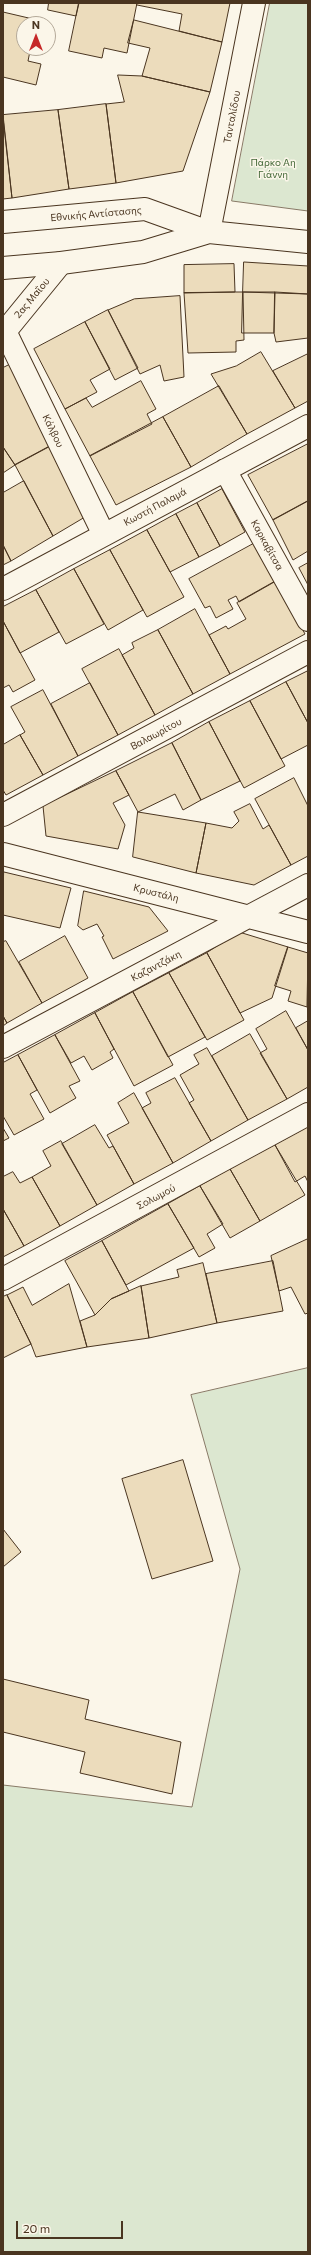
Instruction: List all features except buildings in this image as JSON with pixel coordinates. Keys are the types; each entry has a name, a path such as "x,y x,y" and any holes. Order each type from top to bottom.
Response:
{"street":[{"name":"Τανταλίδου","path":"209,232 254,3"},
{"name":"Εθνικής Αντίστασης","path":"3,222 145,209 209,232 308,242"},
{"name":"Εθνικής Αντίστασης","path":"3,268 61,263 143,252 209,232"},
{"name":"2ας Μαΐου","path":"4,330 61,263"},
{"name":"Κάλβου","path":"4,330 104,535"},
{"name":"Κωστή Παλαμά","path":"3,589 308,426"},
{"name":"Καρκαβίτσα","path":"225,470 308,620"},
{"name":"Βαλαωρίτου","path":"3,815 308,652"},
{"name":"Κρυστάλη","path":"3,854 308,932"},
{"name":"Καζαντζάκη","path":"3,1047 308,885"},
{"name":"Σολωμού","path":"3,1279 308,1114"}],"green space":[{"name":"Πάρκο Αη Γιάννη","path":"270,3 308,3 308,211 232,201"},
{"path":"308,1368 308,2252 3,2252 3,1785 192,1807 240,1569 191,1395"}]}
